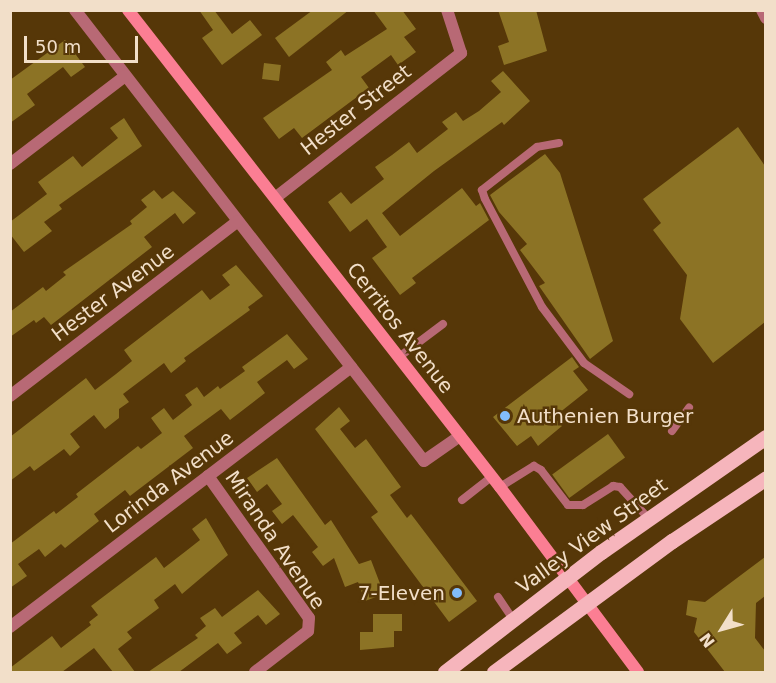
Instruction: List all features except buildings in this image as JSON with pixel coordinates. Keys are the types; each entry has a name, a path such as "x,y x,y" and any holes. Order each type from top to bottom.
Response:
{"main road":[{"name":"Cerritos Avenue","path":"128,10 500,487 638,672"},
{"name":"Valley View Street","path":"445,672 513,619 765,437"},
{"path":"494,672 765,478"}],"street":[{"path":"75,10 424,461 460,436"},
{"name":"Hester Street","path":"275,198 461,53 447,10"},
{"path":"762,10 765,18"},
{"path":"10,164 126,76"},
{"name":"Hester Avenue","path":"10,396 238,221"},
{"name":"Lorinda Avenue","path":"10,627 351,367"},
{"name":"Miranda Avenue","path":"208,476 309,618 308,631 255,672"}],"lane":[{"path":"559,143 537,147 483,190 485,199 542,307 584,363 629,394"},
{"path":"399,357 443,324"},
{"path":"672,431 689,408"},
{"path":"500,487 534,466 541,470 568,505 583,505 613,486 620,487 650,519"},
{"path":"462,500 491,477"},
{"path":"498,597 513,619"}],"place":[{"name":"Authenien Burger","path":"505,416"},
{"name":"7-Eleven","path":"457,593"}]}
